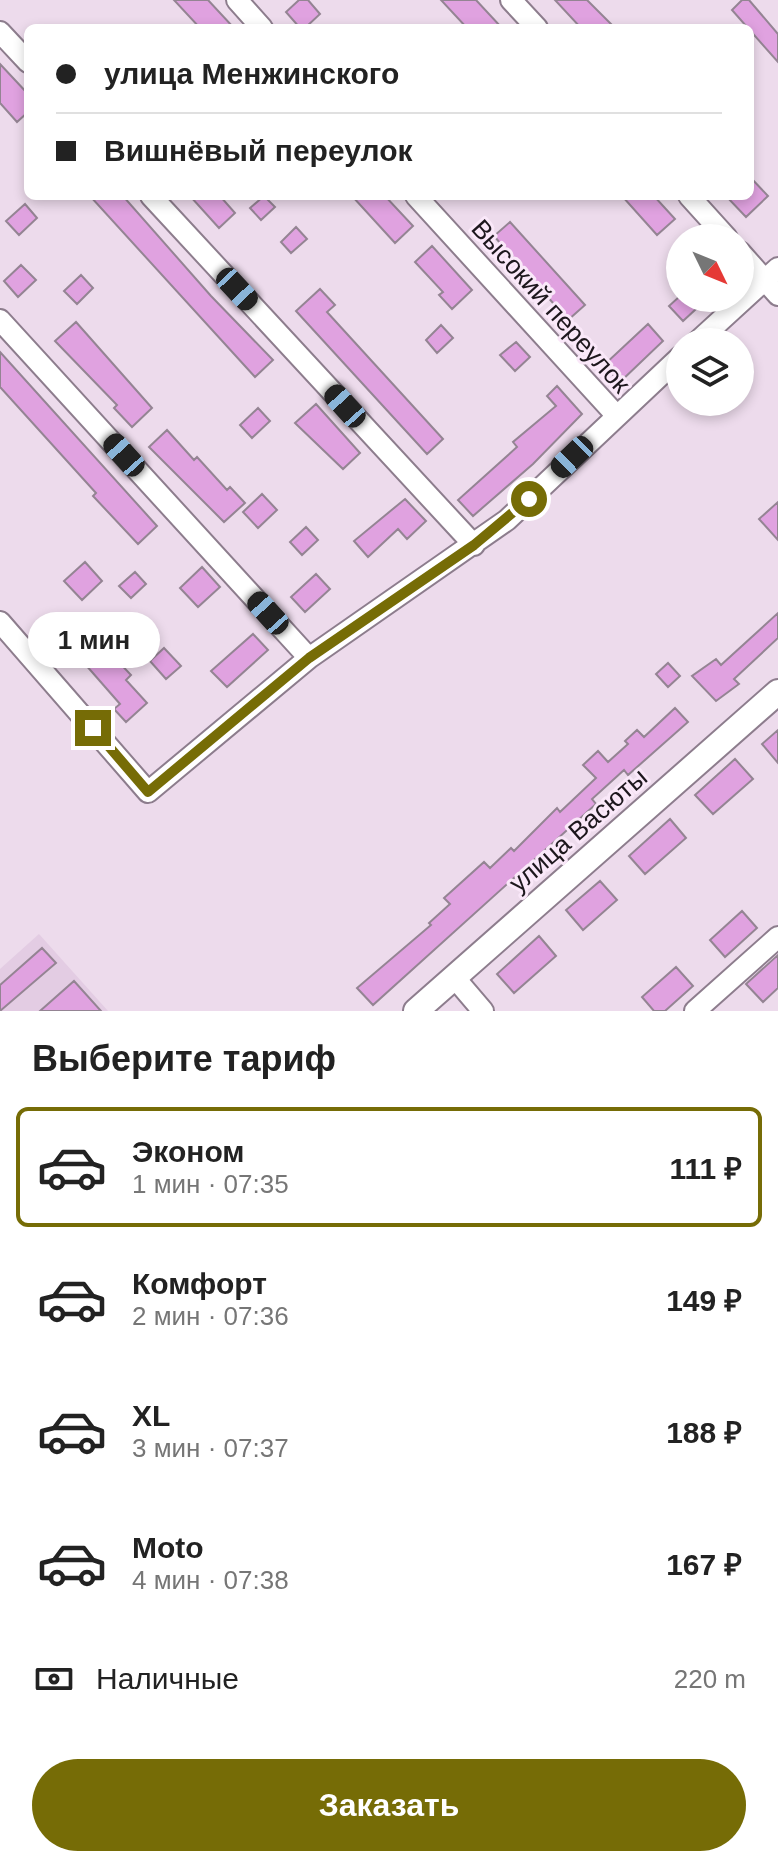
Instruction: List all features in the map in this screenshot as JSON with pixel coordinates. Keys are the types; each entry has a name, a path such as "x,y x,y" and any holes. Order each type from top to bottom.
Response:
{"street":[{"path":"237,0 258,24"},
{"path":"511,0 533,24"},
{"path":"0,32 24,58"},
{"path":"155,200 474,545"},
{"name":"Высокий переулок","path":"420,200 616,415"},
{"path":"693,200 714,224"},
{"path":"715,328 774,281 754,264"},
{"path":"0,320 309,658"},
{"path":"0,622 148,792 309,658 507,520 666,370"},
{"name":"улица Васюты","path":"416,1011 778,692"},
{"path":"695,1011 778,937"},
{"path":"454,977 483,1011"}],"shaded area":[{"path":"39,934 108,1011 0,1011 0,969"}],"building":[{"path":"174,0 208,0 230,24 196,24"},
{"path":"299,0 308,0 320,14 309,24 296,24 286,12"},
{"path":"441,0 476,0 498,24 463,24"},
{"path":"555,0 587,0 611,24 577,24"},
{"path":"742,0 749,0 778,34 778,62 754,35 754,24 744,24 732,10"},
{"path":"0,64 24,90 24,116 17,122 0,103"},
{"path":"754,181 768,196 746,217 730,200 754,200"},
{"path":"94,200 127,200 211,296 273,360 255,377"},
{"path":"194,200 224,200 235,213 219,228"},
{"path":"259,200 268,200 275,207 261,220 250,208"},
{"path":"356,200 389,200 413,226 395,243"},
{"path":"626,200 658,200 675,219 657,235"},
{"path":"25,204 37,218 19,235 6,221"},
{"path":"510,222 585,305 568,320 494,236"},
{"path":"296,227 307,239 291,253 281,242"},
{"path":"432,246 472,290 452,309 439,295 443,292 415,262"},
{"path":"21,265 36,280 18,297 4,281"},
{"path":"81,275 93,288 77,304 64,291"},
{"path":"320,289 335,305 327,312 443,439 427,454 296,311"},
{"path":"675,312 693,312 683,321"},
{"path":"76,322 152,408 132,427 114,408 117,405 55,341"},
{"path":"648,324 663,341 620,382 604,365"},
{"path":"441,325 453,338 437,353 426,340"},
{"path":"516,342 530,357 515,371 500,355"},
{"path":"0,352 157,526 138,544 0,387"},
{"path":"557,386 582,414 533,464 473,516 458,500 517,447 513,442 556,406 547,396"},
{"path":"316,404 360,453 343,469 295,423"},
{"path":"258,408 270,421 252,438 240,425"},
{"path":"167,430 194,460 197,457 227,490 230,487 245,503 224,522 149,447"},
{"path":"262,494 277,510 258,528 243,512"},
{"path":"405,499 426,521 407,539 398,529 368,557 354,541"},
{"path":"778,502 778,540 759,519"},
{"path":"306,527 318,540 302,555 290,542"},
{"path":"85,562 102,581 82,600 64,581"},
{"path":"202,567 220,587 198,607 180,588"},
{"path":"135,572 146,584 131,598 119,586"},
{"path":"316,574 330,589 305,612 291,597"},
{"path":"778,613 778,638 734,679 739,684 716,701 692,676 716,659 721,665"},
{"path":"82,623 131,675 126,680 147,703 126,722 114,709 120,704 64,640"},
{"path":"253,634 268,650 227,687 211,671"},
{"path":"164,648 181,666 166,679 150,661"},
{"path":"668,663 680,676 668,687 656,674"},
{"path":"675,708 688,722 628,775 624,770 592,799 596,804 373,1005 357,988 431,925 429,923 450,904 444,898 484,862 490,868 511,848 514,851 557,808 560,812 596,778 583,765 598,751 608,762 628,744 625,741 637,730 644,737"},
{"path":"778,730 778,763 762,744"},
{"path":"735,759 753,779 713,814 695,795"},
{"path":"670,819 686,838 645,874 629,856"},
{"path":"600,881 617,900 583,930 566,910"},
{"path":"742,911 757,928 725,957 710,940"},
{"path":"539,936 556,956 514,993 497,974"},
{"path":"42,948 56,963 0,1011 0,985"},
{"path":"778,955 778,988 763,1002 746,984"},
{"path":"676,967 693,986 665,1011 654,1011 642,997"},
{"path":"74,981 101,1011 40,1011"}],"route":[{"path":"93,728 148,792 309,658 474,545 529,499"}]}
